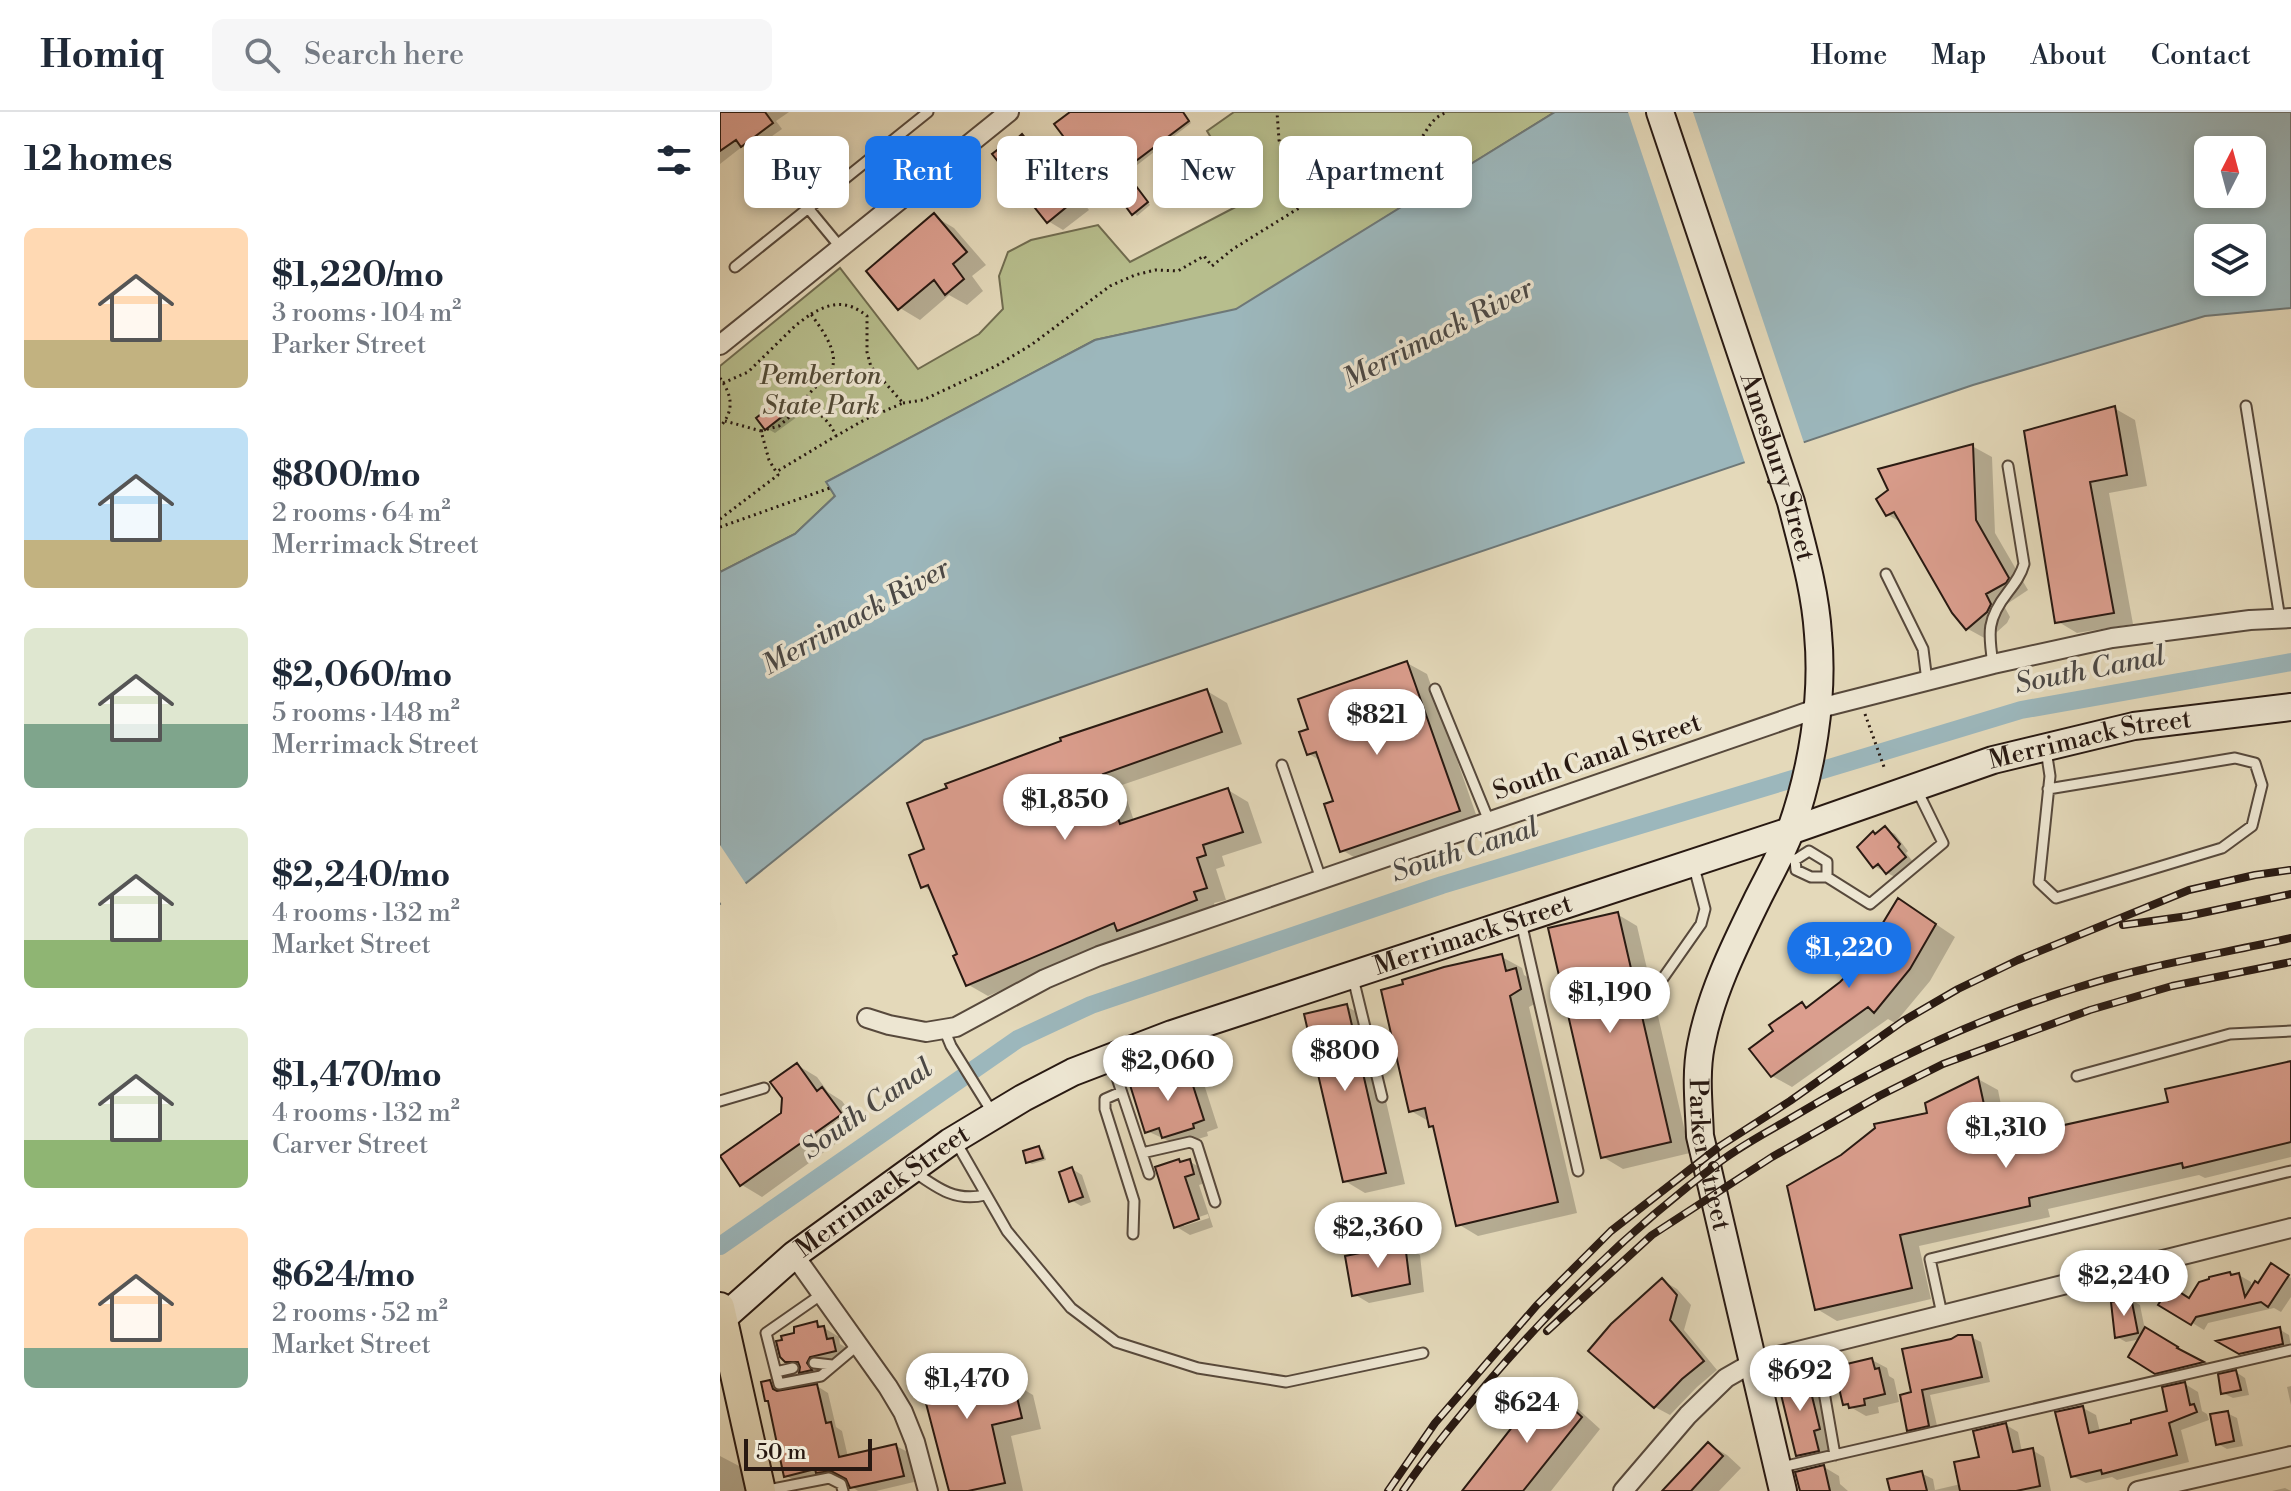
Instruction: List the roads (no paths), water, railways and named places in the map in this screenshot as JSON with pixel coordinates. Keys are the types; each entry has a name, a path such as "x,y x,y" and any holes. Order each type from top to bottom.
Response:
{"main road":[{"name":"Amesbury Street","path":"1660,112 1791,502 1806,560 1818,634 1815,718 1791,838"},
{"name":"Merrimack Street","path":"721,1315 794,1255 954,1139 1073,1072 1110,1057 1693,863 1791,838 1915,787 1993,760 2134,726 2291,707"},
{"name":"Parker Street","path":"1781,1479 1700,1136 1697,1077 1700,1046 1717,987 1791,838"},
{"path":"721,1315 762,1491"}],"street":[{"path":"980,136 1009,112"},
{"path":"720,345 891,208"},
{"name":"South Canal Street","path":"867,1018 948,1037 956,1027 1045,979 1099,956 1489,821 1927,681 2112,638 2286,618"},
{"path":"1623,1491 1688,1415 1726,1378 1754,1362 2291,1228"},
{"path":"794,1255 859,1344 903,1412 928,1491"},
{"path":"2138,1491 2291,1456"}],"lane":[{"path":"900,136 928,112"},
{"path":"849,176 865,163"},
{"path":"735,267 808,208 841,248"},
{"path":"2246,406 2286,618"},
{"path":"1993,664 1988,630 1992,617 2021,574 2024,564 2008,466"},
{"path":"1886,574 1923,649 1927,681"},
{"path":"1435,689 1489,821"},
{"path":"2045,747 2050,776 2048,789 2039,882 2056,898 2222,848 2252,826 2262,785 2255,763 2235,758 2048,789"},
{"path":"1282,765 1321,879"},
{"path":"1791,838 1796,870 1811,877 1827,877 1870,904 1943,843 1915,787"},
{"path":"1791,838 1827,862 1827,877"},
{"path":"1661,981 1701,924 1705,909 1693,863"},
{"path":"1521,919 1578,1171"},
{"path":"1352,975 1382,1097"},
{"path":"2077,1076 2230,1034 2291,1031"},
{"path":"948,1037 994,1116"},
{"path":"1110,1057 1149,1174"},
{"path":"720,1101 764,1088"},
{"path":"1121,1092 1105,1099 1105,1109 1134,1201 1133,1234"},
{"path":"954,1139 1007,1231 1071,1308 1116,1342 1198,1368 1286,1382 1423,1353"},
{"path":"1142,1153 1190,1142 1197,1145 1215,1202"},
{"path":"912,1171 951,1195 969,1199 985,1195"},
{"path":"1942,1314 1930,1259 2291,1171"},
{"path":"822,1294 766,1333 779,1384 821,1376 859,1344"},
{"path":"1816,1346 1835,1455"},
{"path":"1781,1479 1835,1455 2291,1350"},
{"path":"814,1363 832,1365"},
{"path":"776,1372 793,1368"},
{"path":"762,1491 809,1487 829,1478 841,1484 843,1491"}],"water":[{"name":"Merrimack River","path":"1555,112 2291,112 2291,308 2205,316 1973,385 924,740 720,904 720,572 795,534 835,496 826,482 1095,340 1236,309 1400,208 1472,208 1472,163"}],"waterway":[{"name":"South Canal","path":"720,1246 1018,1039 1091,1005 1442,885 2021,710 2291,662"}],"railway":[{"path":"1388,1491 1435,1423 1537,1305 1611,1231 1720,1146 1903,1021 1958,989 2018,960 2189,890 2290,870"},
{"path":"2123,925 2188,916 2291,894"},
{"path":"1403,1491 1489,1381 1542,1321 1628,1237 1740,1148 1866,1076 2006,1012 2131,972 2291,938"},
{"path":"1547,1331 1652,1235 1772,1157 1879,1096 1943,1064 2090,1010 2172,986 2291,962"}],"park label":[{"name":"Pemberton State Park","path":"821,391"}]}
